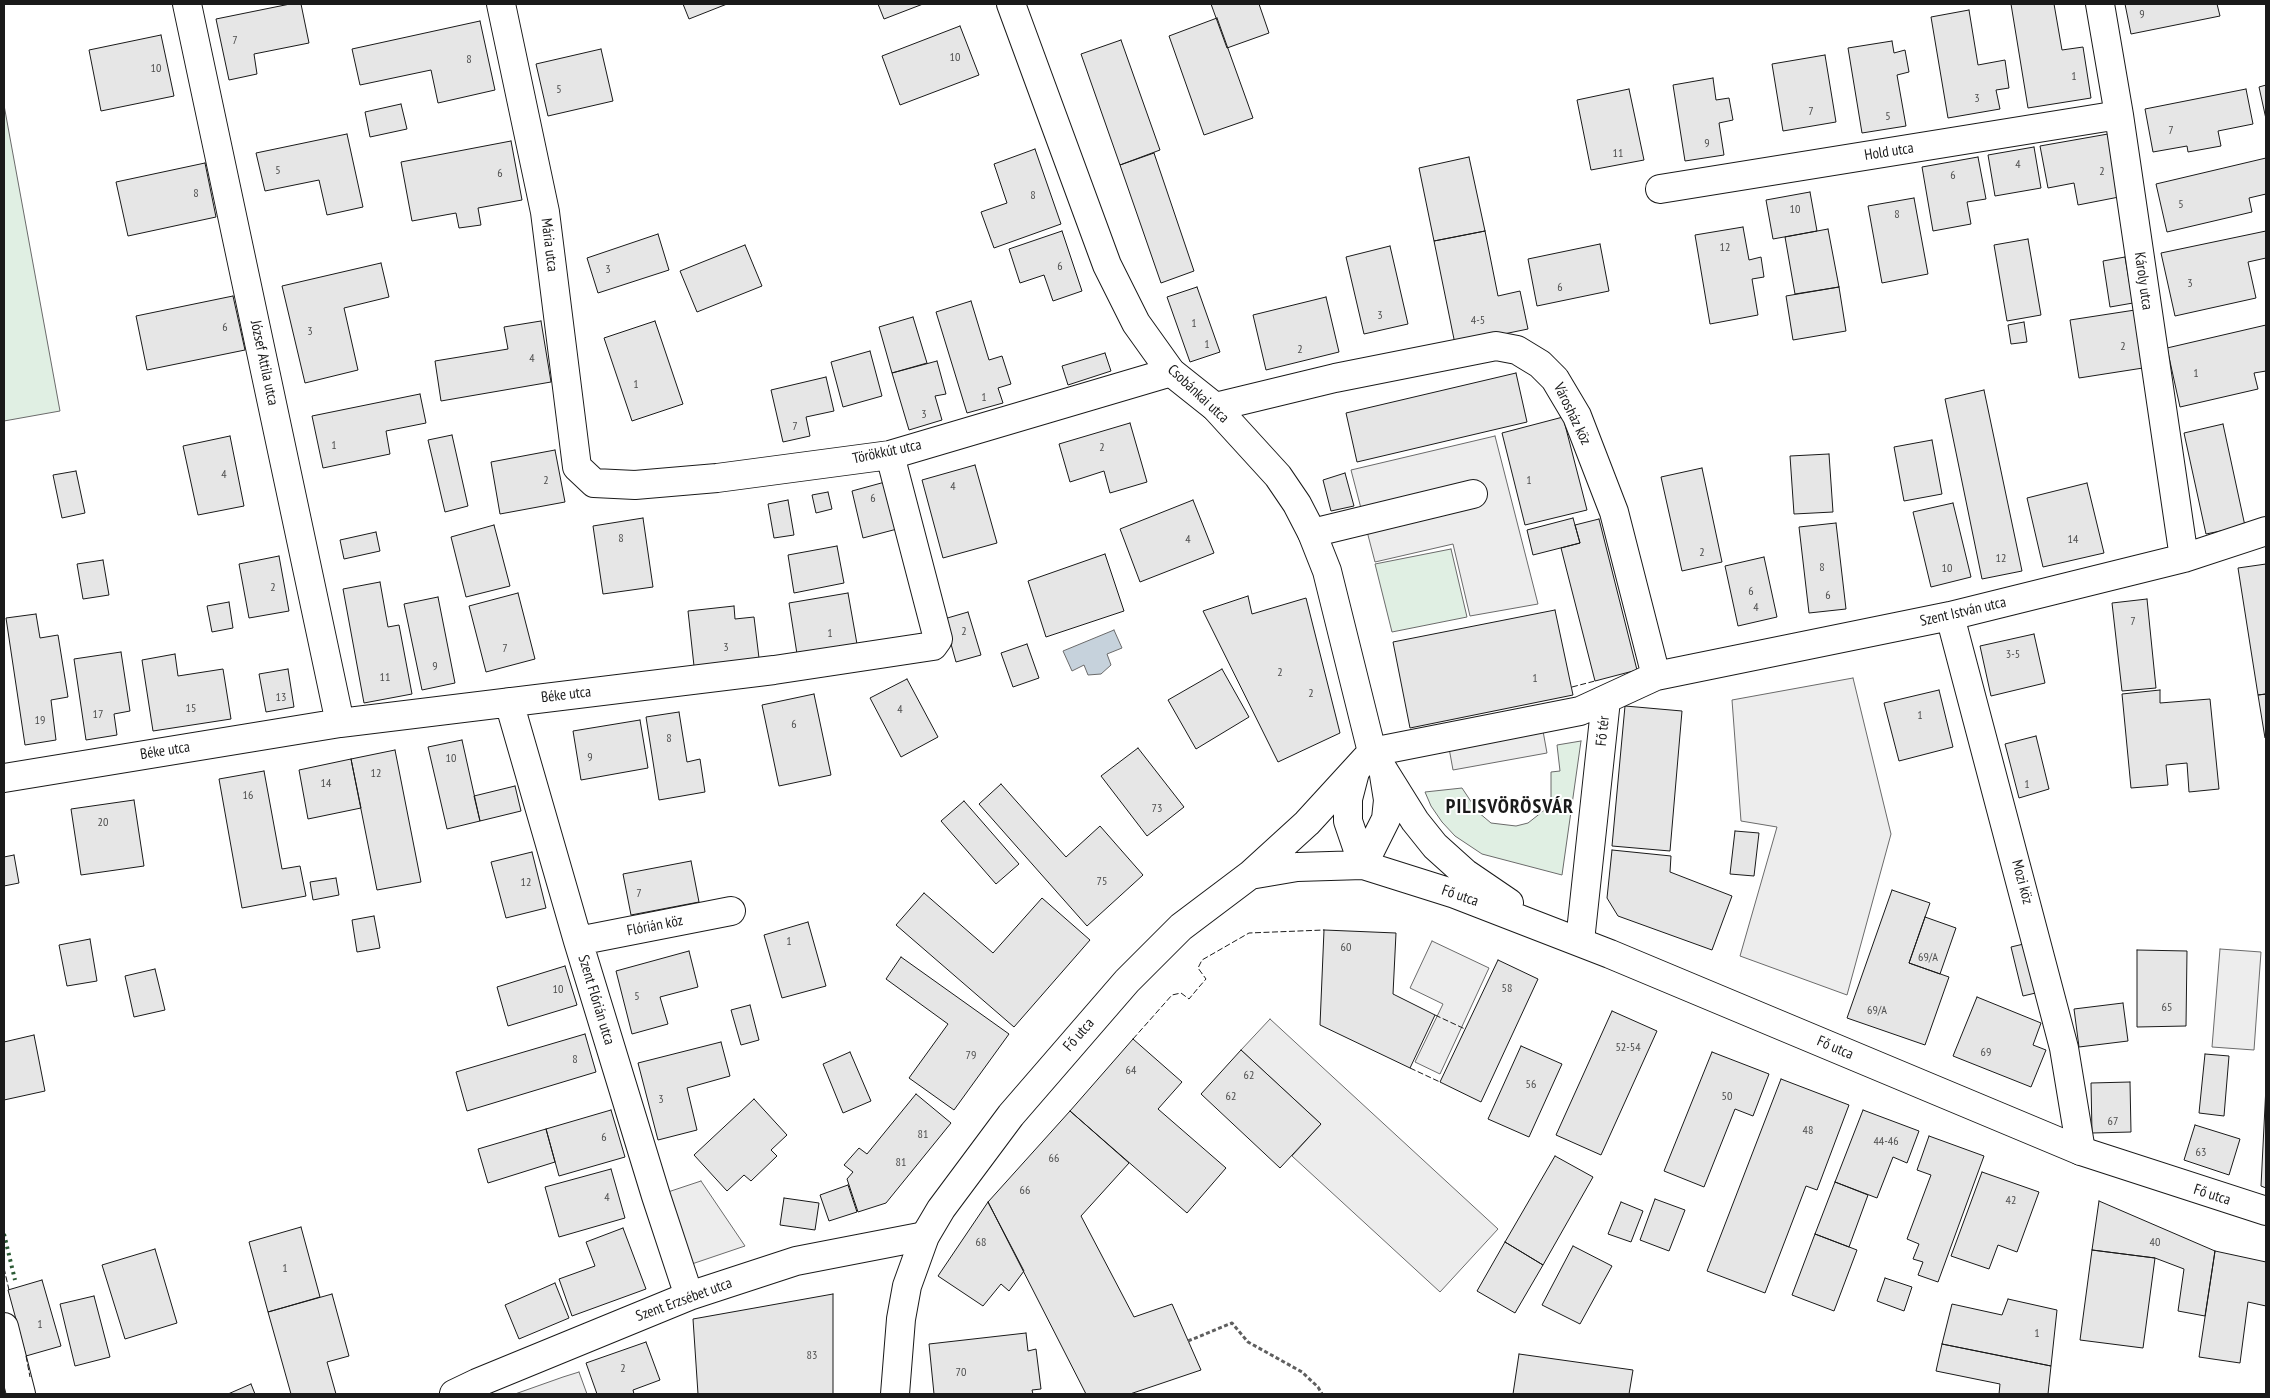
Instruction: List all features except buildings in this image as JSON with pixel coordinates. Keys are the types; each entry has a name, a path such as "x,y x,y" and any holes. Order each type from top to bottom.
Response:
{"street":[{"name":"József Attila utca","path":"187,4 340,723"},
{"name":"Mária utca","path":"501,4 544,212 578,467 594,483"},
{"name":"Csobánkai utca","path":"1011,4 1107,265 1136,323 1171,372 1215,407 1278,476 1297,504 1312,533 1327,572 1370,765"},
{"name":"Károly utca","path":"2100,4 2119,115 2184,558"},
{"name":"Hold utca","path":"1660,189 2119,115"},
{"name":"Városház köz","path":"1215,407 1335,378 1496,346 1517,350 1540,364 1556,379 1577,416 1614,512 1656,676"},
{"name":"Törökkút utca","path":"594,483 635,485 690,480 890,455 1171,372"},
{"name":"Béke utca","path":"4,778 340,723 774,670 932,646 938,639 890,455"},
{"path":"1312,533 1473,494"},
{"name":"Szent István utca","path":"1606,700 1656,676 1950,616 2184,558 2266,531"},
{"name":"Mozi köz","path":"1950,616 2064,1048 2081,1151"},
{"name":"Fő tér","path":"1370,765 1580,711 1606,700 1580,941"},
{"name":"Szent Flórián utca","path":"509,702 578,941 656,1196 689,1296"},
{"path":"1363,865 1348,821 1348,799 1370,765"},
{"path":"1363,865 1386,819 1388,800 1370,765"},
{"path":"1250,875 1370,765"},
{"path":"1370,765 1448,859 1543,927"},
{"name":"Fő utca","path":"895,1394 901,1319 907,1286 925,1236 941,1209 1011,1115 1126,981 1181,927 1250,875 1297,867 1363,865 1455,894 1580,941 2081,1151 2266,1211"},
{"name":"Flórián köz","path":"578,941 732,911"},
{"name":"Szent Erzsébet utca","path":"454,1394 689,1296 796,1261 925,1236"},
{"path":"4,1327 21,1394"}],"path":[{"path":"1188,1341 1232,1323 1248,1342 1302,1372 1318,1386 1322,1394"}],"green space":[{"path":"4,105 60,411 4,421"},
{"path":"1451,549 1467,617 1392,632 1375,564"},
{"path":"1581,741 1562,875 1482,854 1455,836 1442,822 1431,806 1425,792 1462,788 1478,812 1491,823 1516,826 1528,823 1547,808 1551,797 1551,772 1560,771 1557,745"}],"shaded area":[{"path":"1495,436 1538,604 1470,616 1453,544 1375,562 1351,470"},
{"path":"1114,630 1122,648 1107,654 1111,665 1101,674 1088,675 1084,665 1072,671 1063,651"},
{"path":"1853,678 1891,834 1847,995 1740,956 1777,827 1741,821 1732,700"},
{"path":"1541,720 1547,753 1453,770 1447,737"},
{"path":"1432,941 1489,968 1440,1074 1415,1062 1443,1004 1410,988"},
{"path":"2220,949 2261,952 2254,1050 2212,1047"},
{"path":"1270,1019 1498,1229 1440,1292 1292,1156 1321,1124 1241,1050"},
{"path":"701,1181 745,1246 680,1268 656,1196"},
{"path":"579,1372 587,1394 515,1394 563,1377"}],"hedge":[{"path":"4,1234 15,1280"}],"fence":[{"path":"1572,687 1595,681"},
{"path":"1133,1039 1172,995 1181,993 1189,999 1206,979 1198,968 1202,960 1249,933 1324,930"},
{"path":"1435,1015 1465,1029"},
{"path":"1410,1068 1440,1082"},
{"path":"4,1268 9,1290"},
{"path":"26,1356 30,1377"}],"district":[{"name":"PILISVÖRÖSVÁR","path":"1510,807"}]}
